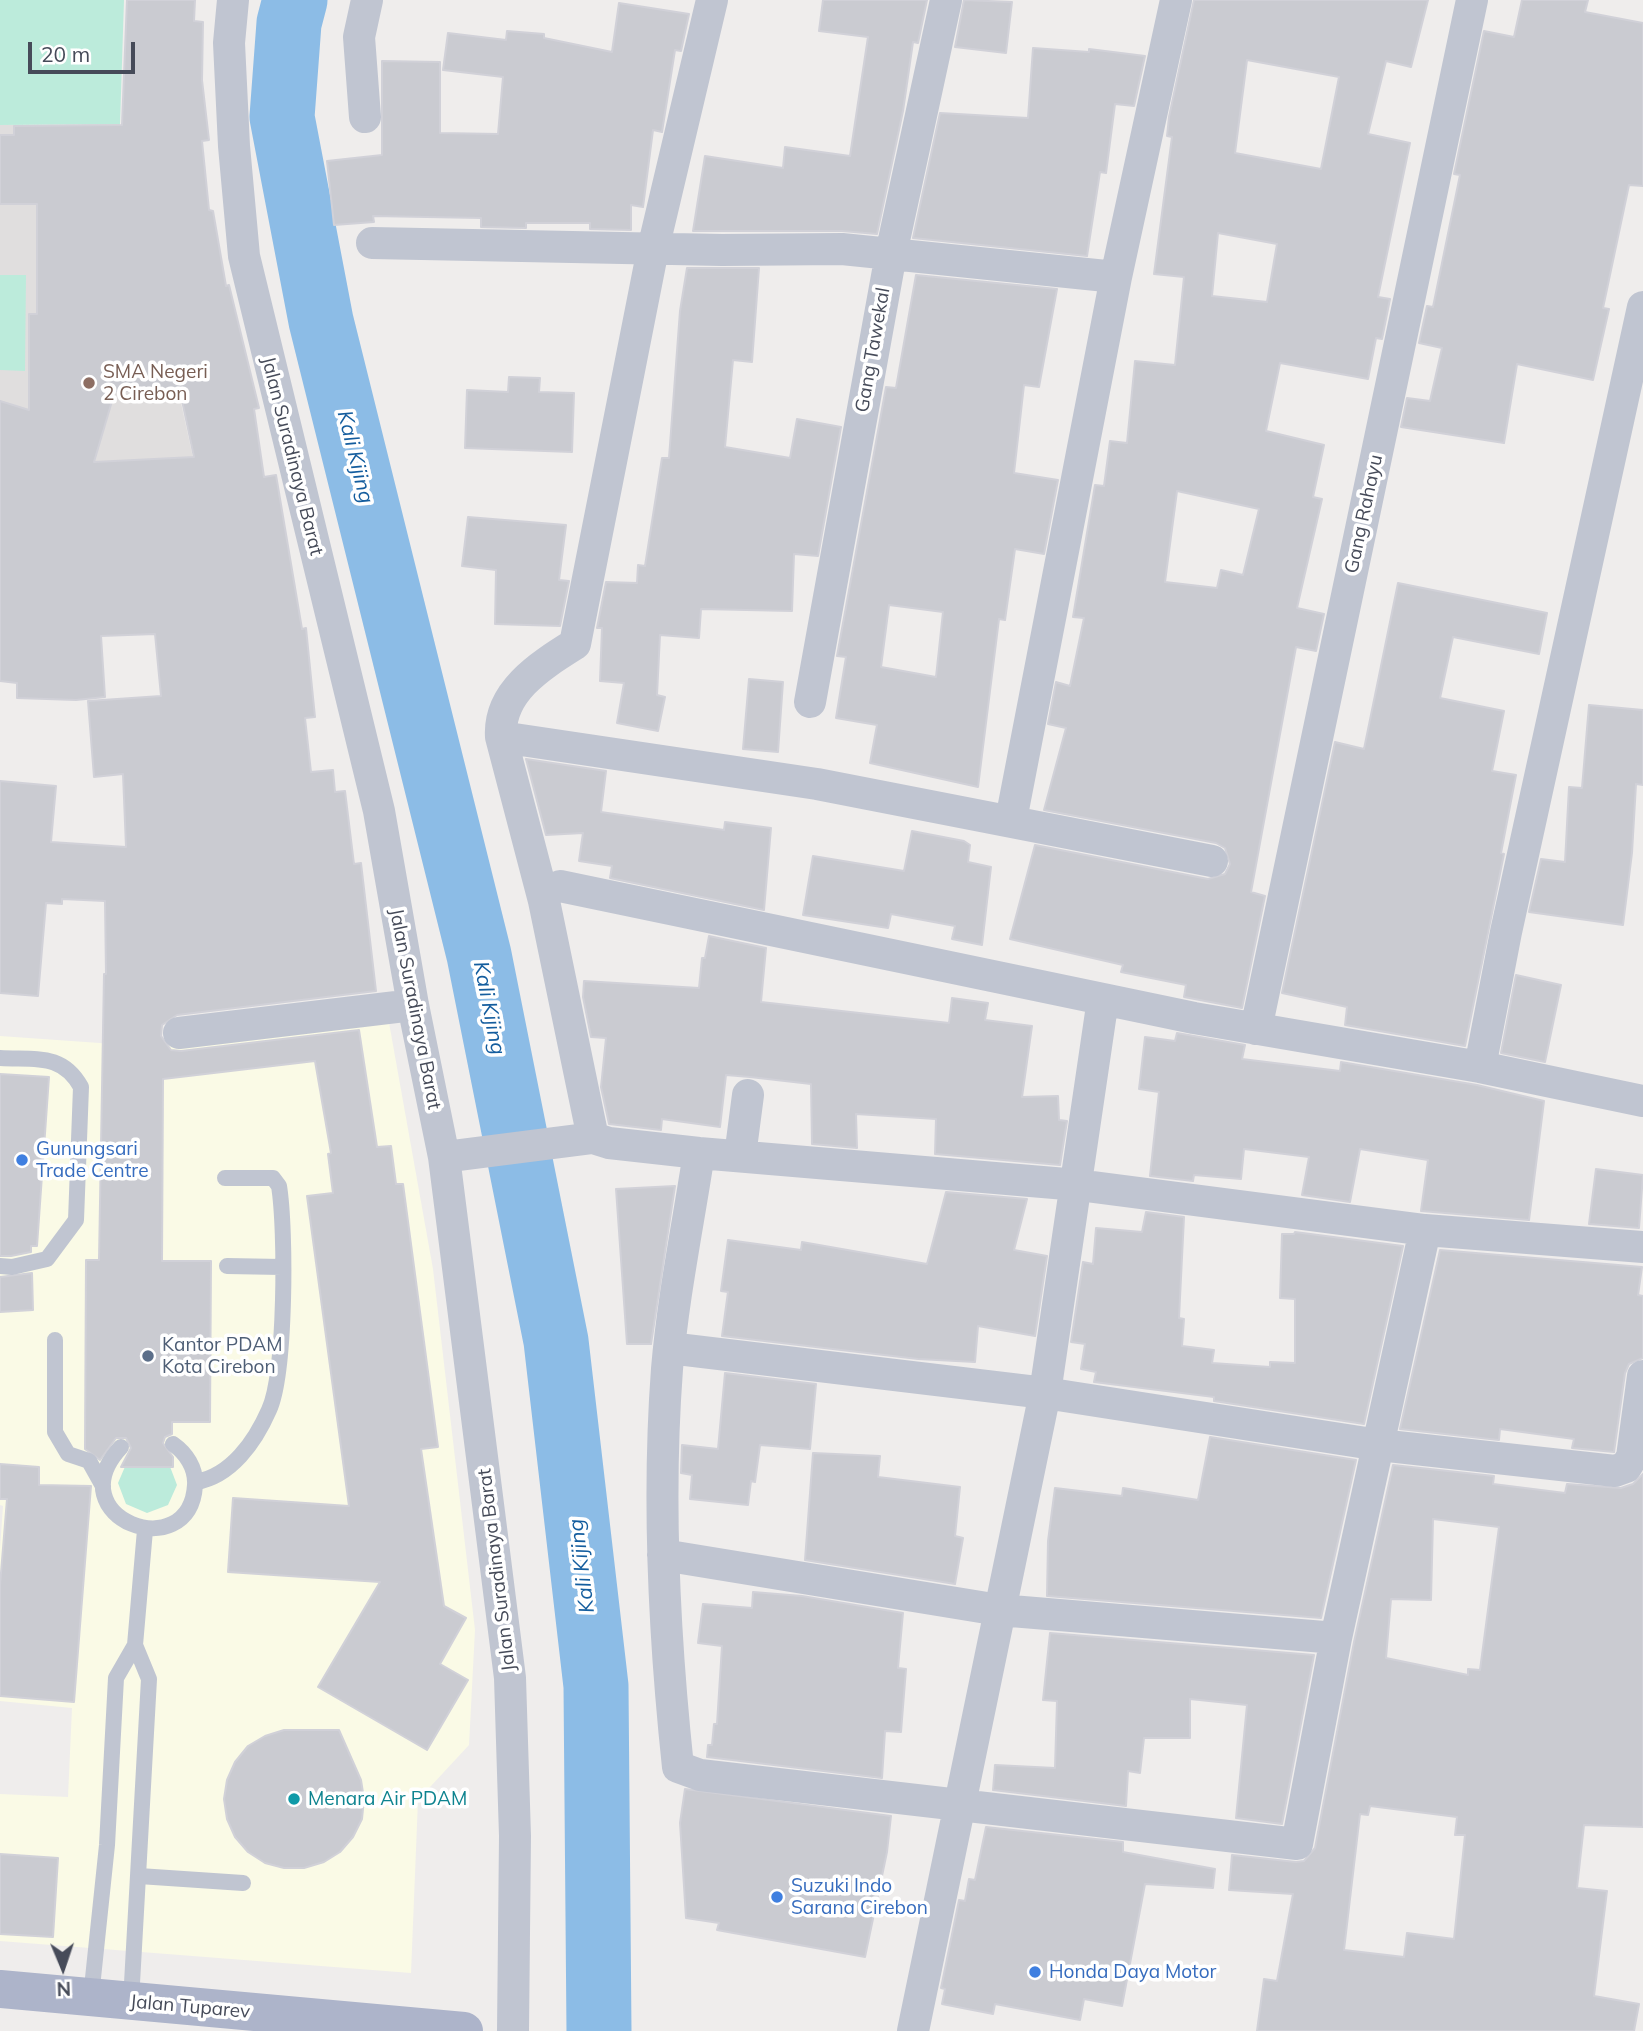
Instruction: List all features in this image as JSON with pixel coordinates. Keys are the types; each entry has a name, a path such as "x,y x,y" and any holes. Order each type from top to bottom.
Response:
{"main road":[{"name":"Jalan Tuparev","path":"0,1989 464,2031"}],"street":[{"name":"Jalan Suradinaya Barat","path":"233,0 229,43 244,256 379,811 413,1005 447,1157 509,1678 515,1836 513,2031"},
{"path":"365,117 359,37 367,0"},
{"path":"582,1139 544,901 501,737 500,719 510,696 547,661 575,644 653,249 712,0"},
{"name":"Gang Tawekal","path":"810,702 891,254 946,0"},
{"path":"1011,820 1116,277 1176,0"},
{"name":"Gang Rahayu","path":"1256,1029 1472,0"},
{"path":"372,243 653,249 842,249 1116,277"},
{"path":"1480,1068 1506,932 1643,307"},
{"path":"501,737 694,764 1011,820 1212,861"},
{"path":"560,886 1103,999 1480,1068 1643,1101"},
{"path":"913,2031 1045,1393 1078,1185 1086,1100 1103,999"},
{"path":"179,1033 413,1005"},
{"path":"740,1156 748,1095"},
{"path":"447,1157 582,1139 699,1153 1078,1185 1425,1230 1643,1247"},
{"path":"699,1153 669,1348 662,1482 666,1654 678,1767 700,1775 1297,1844 1336,1637 1425,1230"},
{"path":"669,1348 1045,1393 1379,1445 1622,1470 1632,1457 1643,1376"},
{"path":"663,1555 999,1610 1336,1637"}],"lane":[{"path":"0,1058 54,1062 71,1069 81,1087 76,1220 47,1259 12,1268 0,1266"},
{"path":"196,1482 214,1479 245,1451 270,1408 279,1360 282,1267 279,1186 273,1178 225,1178"},
{"path":"227,1266 282,1267"},
{"path":"55,1340 55,1433 68,1454 89,1461 112,1510 132,1527 158,1529 181,1517 190,1507 196,1482 185,1455 173,1444"},
{"path":"103,1486 108,1465 121,1447"},
{"path":"91,1997 107,1845 116,1678 135,1645 145,1530"},
{"path":"131,2001 149,1679 135,1645"},
{"path":"139,1876 243,1883"}],"shaded area":[{"name":"SMA Negeri 2 Cirebon","path":"120,124 206,517 0,523 0,125"},
{"path":"388,1017 433,1269 475,1630 469,1745 418,1800 411,1973 0,1941 0,1794 68,1797 72,1708 0,1701 0,1549 3,1506 0,1505 0,1036 128,1045"}],"green space":[{"path":"0,0 124,0 120,124 0,125"},
{"path":"0,275 26,275 25,371 0,370"},
{"path":"127,1462 169,1464 177,1485 168,1505 147,1513 126,1504 118,1483"}],"building":[{"path":"127,0 195,0 194,21 203,22 202,80 209,140 202,141 209,210 213,211 226,286 229,285 259,408 254,409 264,477 276,475 302,629 306,628 315,717 305,718 311,772 333,770 335,792 345,791 354,864 361,863 376,991 177,1015 162,1025 161,1036 171,1050 181,1051 359,1030 377,1147 391,1146 396,1184 403,1184 438,1447 421,1449 444,1606 466,1618 440,1664 468,1680 427,1750 318,1687 380,1582 228,1572 233,1498 349,1506 307,1196 333,1193 328,1154 331,1153 315,1061 163,1079 162,1261 211,1261 210,1422 172,1422 172,1434 165,1437 163,1443 173,1457 173,1467 121,1467 131,1448 126,1438 116,1438 100,1460 85,1449 86,1260 99,1260 106,974 105,901 62,899 62,904 46,903 38,996 0,993 0,781 56,786 51,842 126,847 123,774 94,777 88,701 161,696 155,634 101,636 105,697 76,700 17,698 17,683 0,681 0,401 29,410 29,314 37,314 37,204 0,204 0,135 14,135 14,126 122,125","holes":["115,391 180,391 194,457 94,462"]},
{"path":"823,0 927,0 918,43 913,42 903,111 877,234 842,231 693,231 705,156 783,168 785,147 850,156 868,37 819,31"},
{"path":"964,0 1012,2 1006,53 955,47"},
{"path":"1194,0 1428,0 1411,67 1386,61 1368,134 1410,143 1378,297 1390,299 1382,339 1376,338 1368,379 1280,363 1266,431 1324,445 1313,497 1322,499 1297,608 1324,614 1316,651 1296,647 1251,892 1265,896 1242,1008 1184,997 1186,985 1121,972 1123,965 1010,939 1035,845 1208,879 1225,874 1230,864 1225,848 1216,843 1044,810 1066,728 1048,724 1056,682 1070,686 1084,618 1073,617 1095,485 1104,486 1110,441 1127,443 1135,361 1175,365 1184,277 1154,274 1172,137 1167,136","holes":["1247,60 1339,77 1321,169 1235,153","1218,233 1277,244 1267,302 1212,296","1177,491 1259,509 1243,575 1221,570 1217,588 1165,582"]},
{"path":"1522,0 1588,0 1585,12 1643,23 1643,186 1629,185 1603,308 1609,309 1593,380 1517,364 1504,443 1401,427 1407,398 1430,401 1442,348 1419,343 1427,306 1433,307 1460,175 1454,174 1484,31 1514,37"},
{"path":"619,3 689,14 681,51 675,50 662,132 653,130 643,207 631,205 631,230 590,229 590,223 526,223 526,228 481,227 481,218 373,216 374,222 334,225 327,161 382,155 382,61 440,62 440,133 498,134 503,77 443,70 448,33 506,40 507,31 544,34 544,38 612,52"},
{"path":"1033,48 1089,52 1089,49 1145,56 1134,106 1115,104 1106,173 1100,172 1087,256 913,238 940,113 1028,118"},
{"path":"687,268 759,268 752,362 733,360 725,447 790,458 797,419 841,427 818,556 794,554 792,611 701,609 699,638 660,635 657,695 665,697 658,731 617,723 624,683 600,681 602,628 597,628 606,582 637,583 638,565 645,566 662,458 669,458 680,311"},
{"path":"916,275 1057,289 1039,387 1024,385 1014,473 1058,480 1044,554 1015,549 1005,620 999,619 978,787 870,763 877,725 836,718 846,657 837,656 886,387 896,388","holes":["889,605 943,612 936,677 881,667"]},
{"path":"509,377 540,378 539,392 574,393 572,452 465,448 467,390 508,392"},
{"path":"468,517 566,525 559,580 569,581 560,626 495,624 496,570 462,566"},
{"path":"1398,583 1547,613 1539,654 1453,637 1440,698 1504,711 1492,771 1516,775 1501,853 1504,854 1465,1046 1345,1025 1347,1007 1282,993 1335,742 1364,749"},
{"path":"749,679 783,682 778,752 743,749"},
{"path":"1589,705 1643,710 1643,785 1636,784 1632,853 1623,925 1529,912 1541,859 1565,862 1569,787 1582,788"},
{"path":"526,759 606,771 601,812 724,830 725,822 771,828 764,910 610,878 612,866 579,861 583,833 546,835"},
{"path":"912,831 964,841 970,845 968,862 991,867 982,945 952,939 955,926 891,914 888,928 803,915 813,856 904,871"},
{"path":"709,936 766,948 761,1002 949,1023 952,998 988,1003 985,1020 1032,1026 1022,1097 1058,1096 1059,1120 1067,1121 1060,1165 935,1154 936,1119 856,1114 857,1148 812,1144 811,1084 750,1077 726,1075 720,1127 662,1119 661,1130 609,1124 601,1087 606,1038 591,1037 583,997 584,981 699,988 702,958 705,958"},
{"path":"1516,975 1561,985 1545,1062 1501,1053"},
{"path":"1177,1033 1245,1045 1242,1059 1340,1071 1341,1062 1477,1085 1544,1101 1529,1220 1421,1211 1428,1160 1360,1149 1350,1202 1302,1195 1309,1157 1244,1149 1241,1179 1194,1175 1193,1181 1150,1176 1159,1092 1139,1089 1145,1037 1175,1041"},
{"name":"Gunungsari Trade Centre","path":"0,1074 49,1077 37,1246 31,1246 31,1252 11,1256 0,1256"},
{"path":"1596,1169 1643,1175 1639,1228 1589,1224"},
{"path":"675,1186 651,1344 627,1344 616,1189"},
{"path":"946,1192 1027,1199 1014,1250 1047,1256 1035,1336 978,1326 975,1362 918,1359 722,1336 728,1292 721,1291 728,1240 801,1250 802,1242 927,1264"},
{"path":"1146,1212 1184,1217 1179,1318 1184,1319 1182,1346 1214,1350 1212,1363 1270,1367 1270,1362 1295,1363 1295,1299 1280,1298 1282,1234 1295,1232 1403,1246 1364,1424 1214,1401 1214,1397 1094,1382 1096,1372 1081,1369 1085,1344 1071,1342 1083,1262 1093,1264 1096,1228 1142,1232"},
{"path":"1440,1250 1642,1267 1638,1295 1643,1296 1643,1358 1629,1364 1625,1373 1614,1452 1572,1448 1574,1439 1500,1429 1499,1440 1400,1429"},
{"path":"32,1273 33,1310 0,1312 0,1277"},
{"path":"725,1373 816,1384 810,1449 760,1445 755,1482 751,1481 748,1505 690,1499 692,1475 681,1473 682,1445 718,1449"},
{"path":"1210,1437 1356,1460 1321,1618 1047,1596 1048,1541 1055,1488 1122,1496 1123,1488 1198,1500"},
{"path":"813,1453 880,1456 878,1477 960,1487 955,1536 963,1538 955,1584 805,1560"},
{"path":"0,1464 39,1467 39,1485 91,1486 74,1702 0,1696 0,1585 7,1499 0,1499"},
{"path":"1393,1465 1494,1476 1493,1484 1565,1493 1567,1484 1621,1488 1633,1484 1643,1474 1643,1827 1584,1825 1577,1888 1607,1891 1594,1996 1639,2004 1634,2031 1257,2031 1264,1979 1277,1981 1293,1894 1229,1890 1232,1855 1296,1862 1304,1861 1315,1848 1354,1642","holes":["1433,1519 1499,1527 1480,1670 1468,1669 1468,1675 1386,1658 1391,1599 1431,1600","1370,1806 1457,1817 1455,1835 1465,1835 1454,1939 1407,1933 1404,1957 1344,1950 1360,1814 1368,1815"]},
{"path":"753,1592 802,1596 903,1613 898,1668 906,1669 901,1732 885,1731 882,1778 707,1757 708,1745 712,1745 714,1724 717,1724 722,1646 698,1643 703,1604 752,1608"},
{"path":"1050,1633 1314,1655 1282,1824 1236,1818 1247,1705 1190,1699 1190,1738 1144,1738 1140,1773 1128,1771 1126,1806 993,1790 995,1765 1055,1768 1057,1701 1043,1700"},
{"name":"Menara Air PDAM","path":"284,1730 339,1730 361,1780 364,1799 362,1819 353,1837 340,1852 324,1862 304,1868 284,1868 265,1863 248,1852 235,1837 227,1819 224,1799 227,1780 235,1762 248,1746 265,1736"},
{"path":"685,1789 891,1816 887,1852 865,1957 717,1930 719,1923 686,1918 680,1823"},
{"path":"986,1827 1123,1842 1123,1852 1215,1869 1213,1888 1145,1884 1122,2006 1084,1999 1080,2020 995,2004 993,2014 942,2004 945,1989 941,1988 959,1900 965,1901 969,1879 975,1880"},
{"path":"0,1854 58,1858 53,1937 0,1934"}],"waterway":[{"name":"Kali Kijing","path":"295,0 289,23 282,117 321,321 479,955 556,1341 596,1686 599,2031"}],"place":[{"name":"SMA Negeri 2 Cirebon","path":"89,383"},
{"name":"Gunungsari Trade Centre","path":"22,1160"},
{"name":"Kantor PDAM Kota Cirebon","path":"148,1356"},
{"name":"Menara Air PDAM","path":"294,1799"},
{"name":"Suzuki Indo Sarana Cirebon","path":"777,1897"},
{"name":"Honda Daya Motor","path":"1035,1972"}]}
